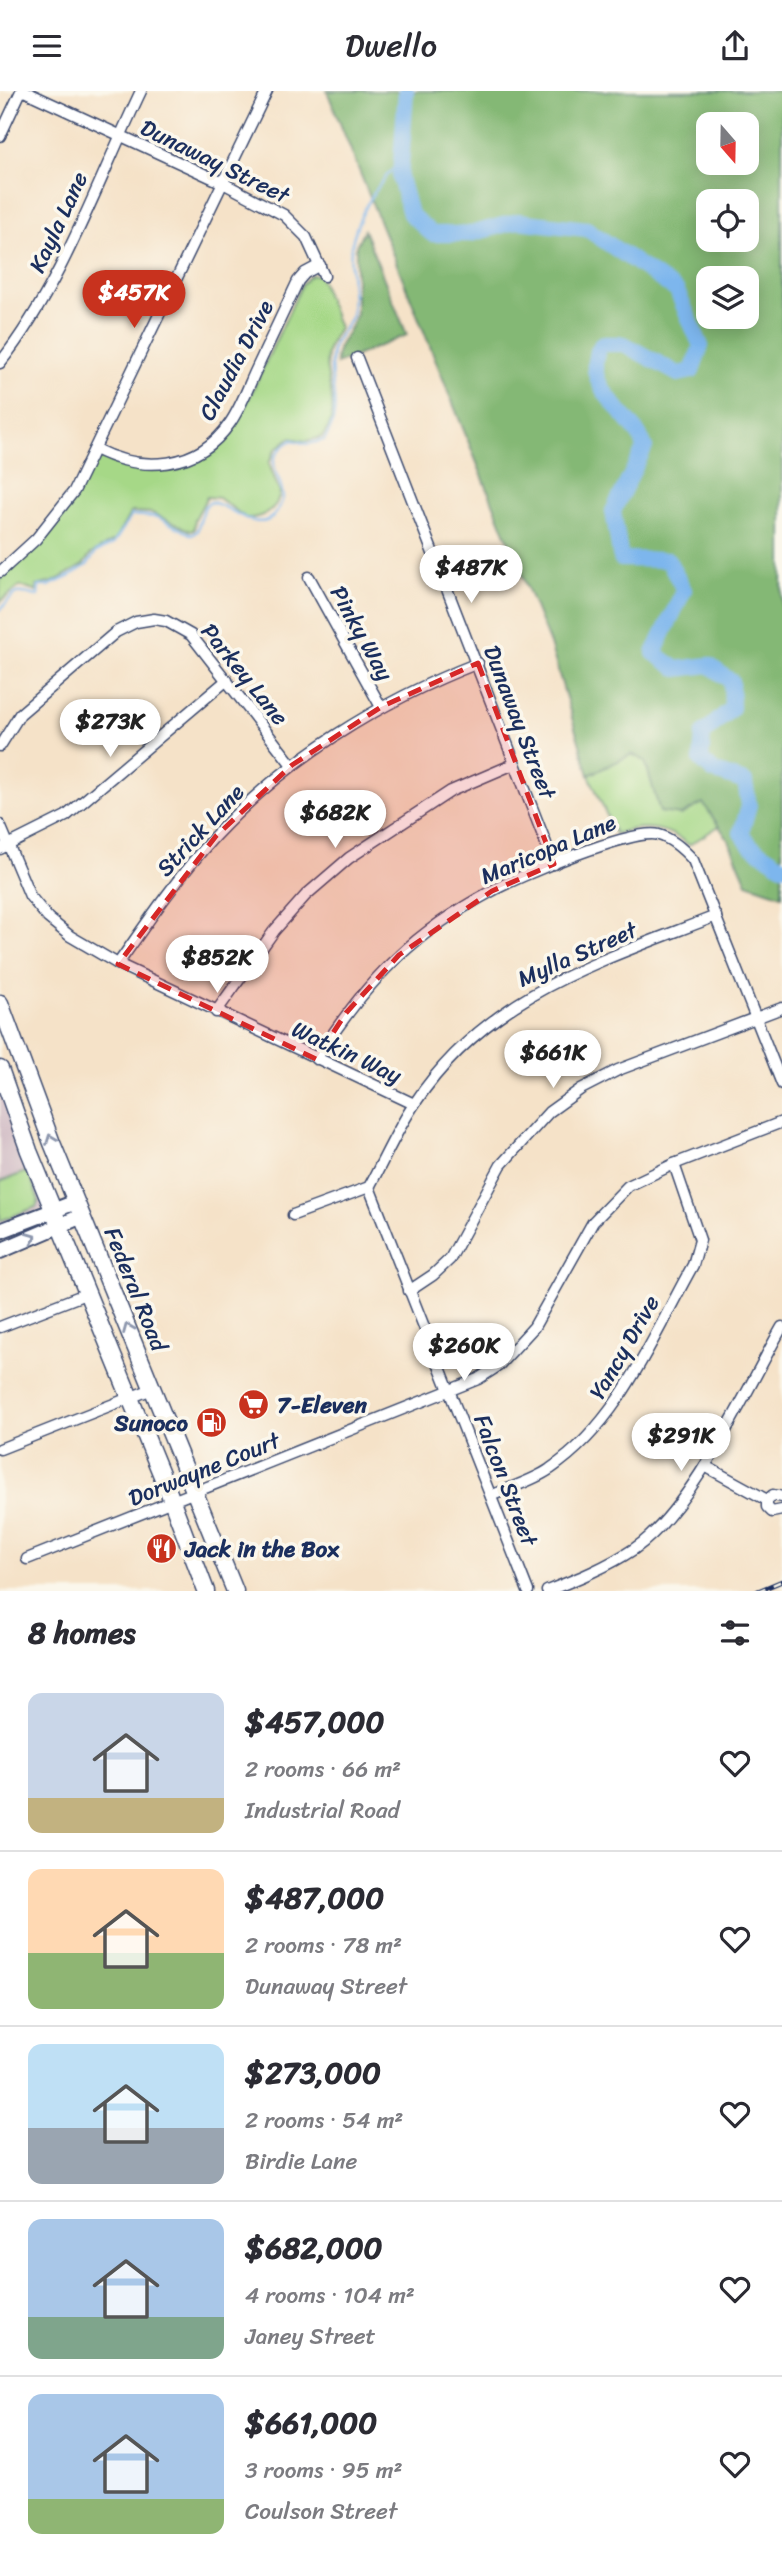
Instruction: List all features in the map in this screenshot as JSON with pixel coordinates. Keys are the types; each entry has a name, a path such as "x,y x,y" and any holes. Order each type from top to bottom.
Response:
{"main road":[{"name":"Federal Road","path":"0,1003 6,1033 235,1591"},
{"name":"Federal Road","path":"0,1069 206,1591"}],"street":[{"path":"0,136 22,91"},
{"name":"Dunaway Street","path":"22,91 220,182 291,220 306,237 324,276"},
{"name":"Kayla Lane","path":"0,363 24,333 43,300 141,91"},
{"path":"0,572 36,539 74,491 220,182 267,91"},
{"name":"Claudia Drive","path":"95,449 117,460 155,465 191,456 212,443 232,421 298,281 305,273 320,265"},
{"name":"Dunaway Street","path":"357,358 478,663 554,864"},
{"name":"Pinky Way","path":"309,577 381,707"},
{"name":"Parkey Lane","path":"0,746 20,714 116,632 136,622 154,619 181,627 191,635 292,765"},
{"name":"Strick Lane","path":"118,964 170,890 216,836 292,765 381,707 478,663"},
{"path":"0,825 4,847 66,816 227,680"},
{"path":"216,1011 274,931 306,895 349,858 451,791 514,764"},
{"name":"Maricopa Lane","path":"316,1059 346,1013 399,955 445,920 492,891 632,835 658,834 680,847 693,860 716,916"},
{"name":"Watkin Way","path":"4,847 30,896 48,918 70,936 118,964 414,1104"},
{"path":"716,916 782,1084"},
{"name":"Mylla Street","path":"369,1187 414,1104 455,1052 505,1010 568,974 716,916"},
{"path":"409,1291 433,1275 450,1259 501,1165 549,1112 581,1089 618,1070 782,1008"},
{"name":"Dorwayne Court","path":"27,1559 451,1391 498,1366 534,1327 593,1222 628,1186 674,1164 782,1122"},
{"name":"Yancy Drive","path":"491,1496 548,1471 579,1446 608,1416 694,1265 700,1240 674,1164"},
{"path":"293,1215 369,1187"},
{"name":"Falcon Street","path":"369,1187 528,1591"},
{"path":"0,1231 54,1210 79,1209"},
{"path":"0,1251 61,1227 79,1209"},
{"path":"0,1327 88,1293"},
{"path":"547,1591 592,1573 636,1548 673,1512 705,1466 782,1327"},
{"path":"0,1449 152,1389"},
{"path":"705,1466 768,1500"},
{"path":"782,1497 773,1495 768,1500 767,1507 772,1512 782,1510"}],"highlighted area":[{"path":"478,663 554,864 492,891 399,955 346,1013 316,1059 118,964 216,836 292,765 381,707"}],"shaded area":[{"path":"0,1085 47,1208 0,1226"}],"green space":[{"path":"327,91 782,91 782,895 747,883 729,841 703,803 681,815 660,812 645,761 632,754 589,775 550,644"},
{"path":"364,230 407,335 336,364 338,350 356,314 356,246"},
{"path":"311,275 319,275 339,328 329,346 326,360 332,415 322,437 306,441 290,438 276,449 269,463 280,493 276,504 263,515 246,518 219,498 207,497 195,519 194,530 190,531 152,513 131,512 115,540 91,554 83,565 53,582 36,586 37,592 20,586 0,602 0,578 56,525 96,459 103,458 137,469 160,469 192,461 214,447 230,431 243,411 302,284"},
{"path":"632,754 646,761 660,811 681,815 703,802 719,826 689,845 672,834 654,829 635,829 615,834 589,775"},
{"path":"28,1171 39,1201 36,1207 0,1221 0,1182"}],"waterway":[{"path":"406,91 400,178 410,214 432,234 470,234 518,221 587,229 677,291 701,346 692,371 678,374 624,344 602,344 596,358 600,385 645,447 613,511 621,559 668,560 684,590 654,653 677,669 709,665 731,681 732,708 703,734 701,760 713,771 745,782 749,805 741,833 751,846 782,866"},
{"path":"0,610 17,593 38,596 39,586 48,586 87,565 96,552 113,544 132,515 157,517 192,535 197,531 205,506 211,502 260,522 268,520 276,512 283,498 274,467 276,455 292,440 308,444 324,440 334,417 332,351 352,313 353,237 369,201 384,179 401,162"}],"railway":[{"path":"758,1591 782,1581"}],"place":[{"name":"7-Eleven","path":"254,1405"},
{"name":"Sunoco","path":"211,1423"},
{"name":"Jack in the Box","path":"162,1549"}]}
